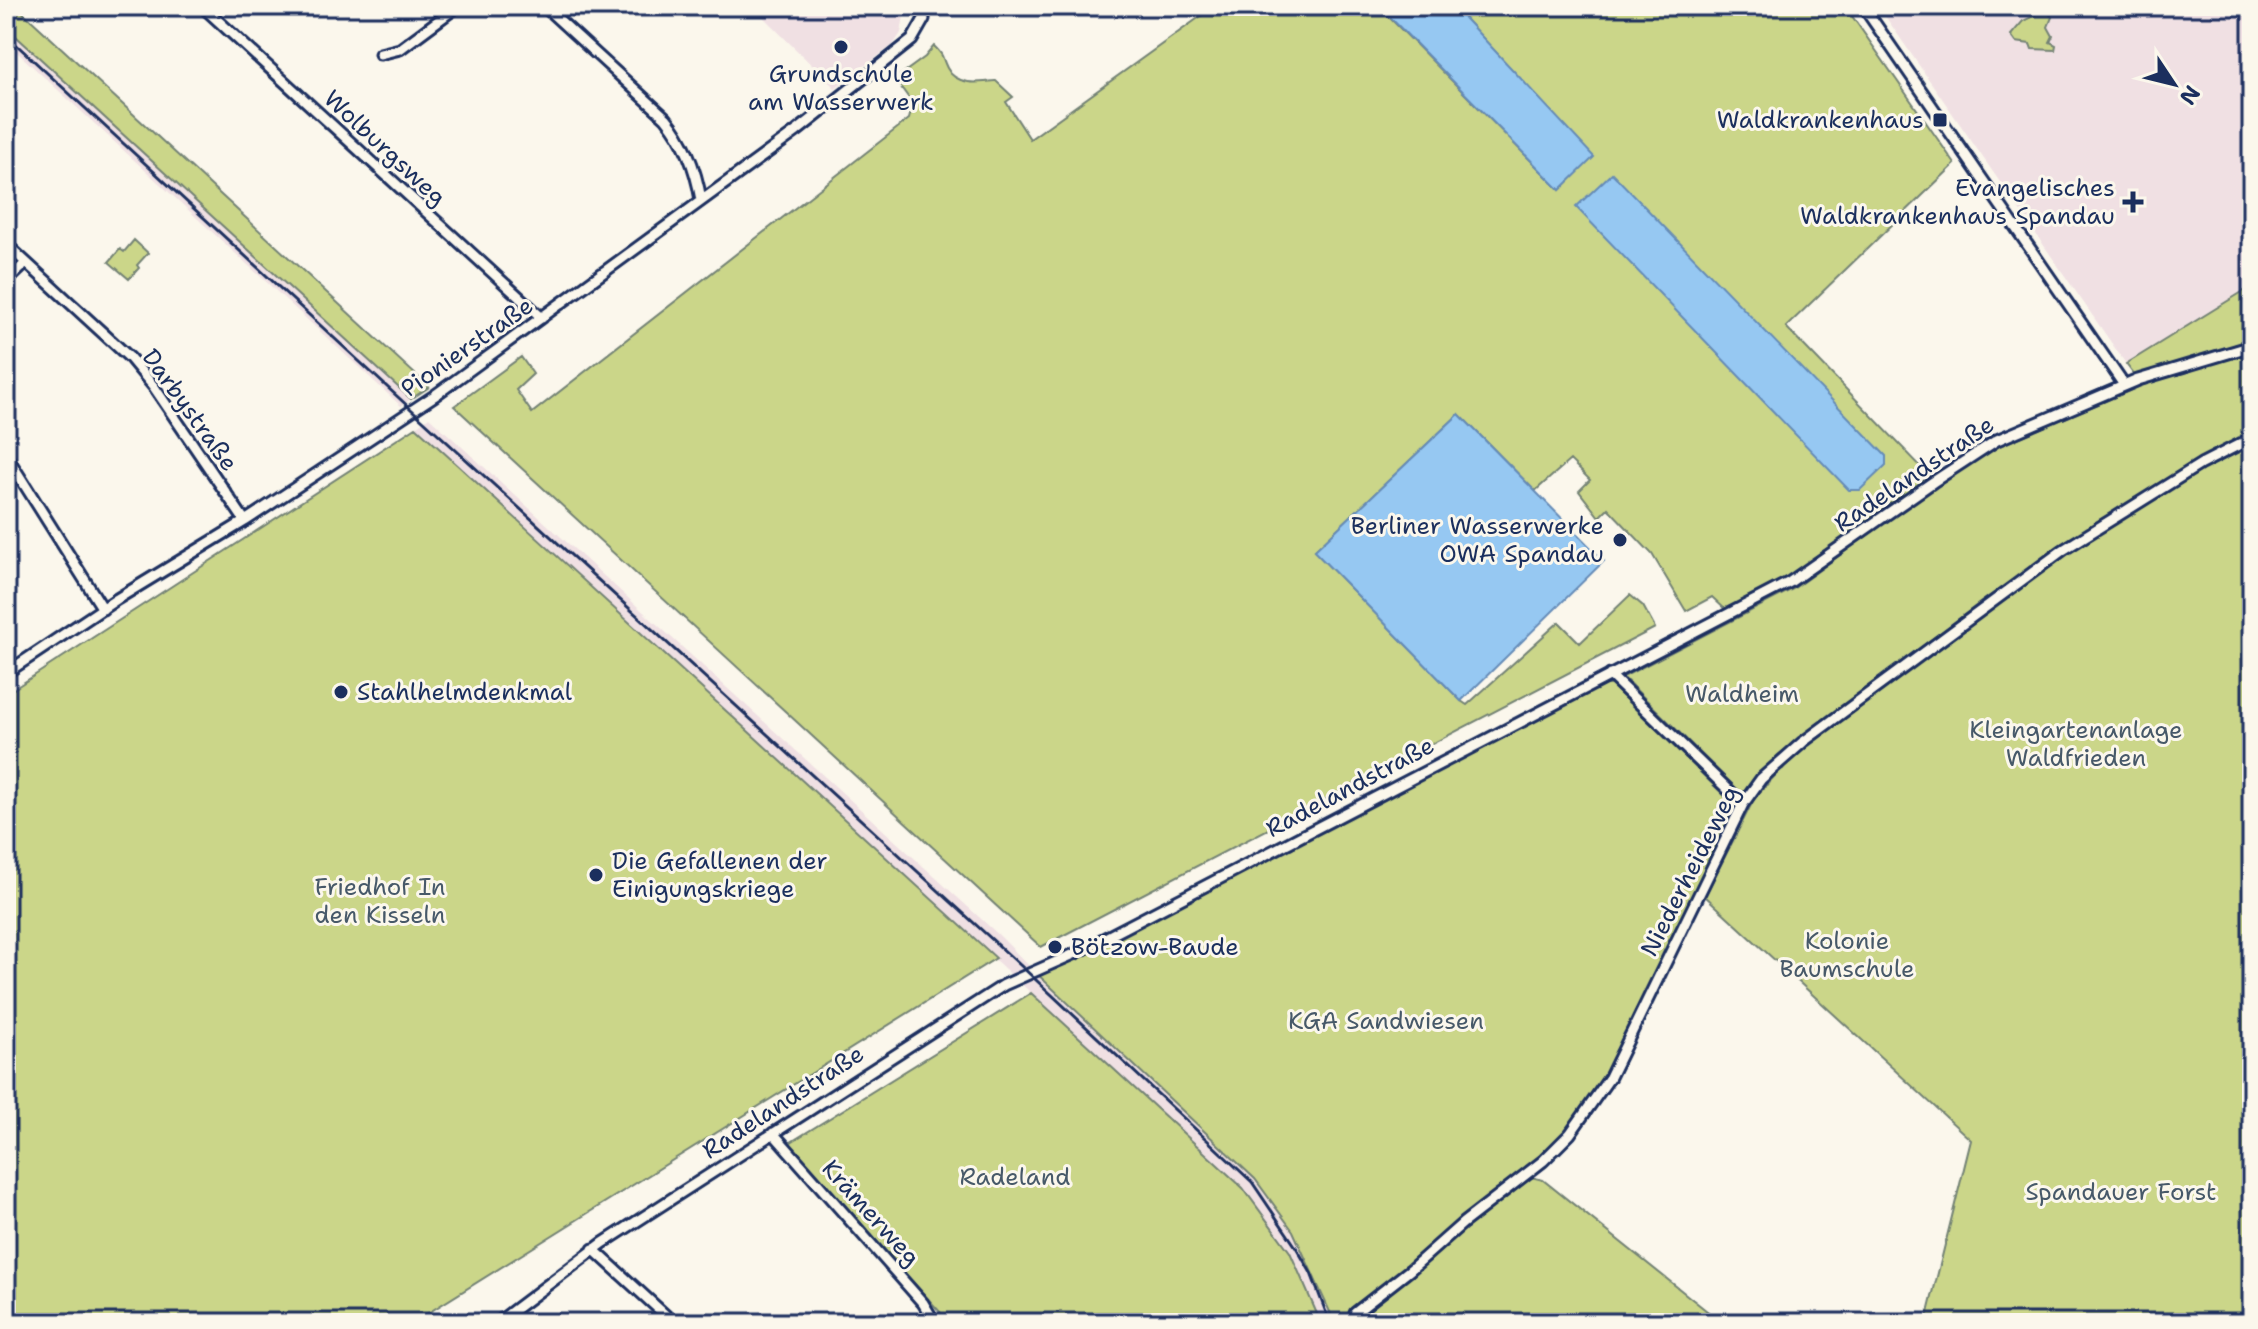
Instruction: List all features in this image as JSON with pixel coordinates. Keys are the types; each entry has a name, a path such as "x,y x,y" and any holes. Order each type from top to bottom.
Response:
{"street":[{"name":"Wolburgsweg","path":"202,6 542,318"},
{"path":"380,54 400,49 458,6"},
{"path":"544,6 675,129 697,178 701,200"},
{"path":"1863,6 2124,385"},
{"name":"Pionierstraße","path":"6,673 434,396 797,131 912,40 924,19"},
{"name":"Darbystraße","path":"6,244 130,358 154,387 245,521"},
{"path":"6,282 26,263"},
{"name":"Radelandstraße","path":"497,1323 593,1249 1004,985 1120,931 1790,582 1997,440 2124,385 2252,346"},
{"name":"Niederheideweg","path":"1355,1313 1543,1161 1570,1134 1610,1077 1743,804 1761,779 1803,742 2063,550 2201,464 2252,438"},
{"path":"6,455 103,609"},
{"path":"1610,675 1743,804"},
{"name":"Krämerweg","path":"773,1133 923,1303 933,1319"},
{"path":"593,1249 674,1323"},
{"path":"919,1323 933,1319"}],"shaded area":[{"name":"Grundschule am Wasserwerk","path":"752,6 909,6 901,33 893,45 835,88"},
{"name":"Evangelisches Waldkrankenhaus Spandau","path":"1878,6 2252,6 2252,286 2126,364"},
{"path":"6,27 411,399 401,406 6,42"},
{"path":"429,417 1001,937 1255,1179 1293,1231 1335,1323 1321,1323 1290,1252 1243,1188 416,427"}],"green space":[{"path":"6,6 16,6 429,387 411,399 6,27"},
{"path":"1215,6 1378,6 1560,190 1593,157 1453,6 1845,6 1955,164 1786,327 1932,478 1789,580 1727,611 1712,597 1686,611 1652,554 1608,508 1599,517 1579,491 1590,480 1570,460 1535,491 1459,414 1314,551 1467,705 1559,622 1580,643 1630,595 1643,606 1655,628 1041,947 454,406 521,357 533,374 516,390 532,413 909,119 913,104 895,79 925,57 934,46 956,78 968,82 996,81 1013,97 1006,102 1030,139","holes":["1612,174 1885,465 1860,489 1849,489 1577,207"]},
{"path":"2039,6 2052,17 2048,27 2053,36 2050,42 2056,45 2055,50 2032,49 2030,44 2016,42 2011,35 2023,21 2036,15 2034,9"},
{"path":"134,240 148,253 129,279 109,262 120,249 124,252"},
{"path":"2252,286 2252,346 2138,380 2126,364"},
{"path":"2252,352 2252,1323 1922,1323 1927,1317 1971,1140 1705,896 1754,799 1790,758 2136,498 1981,602 1778,755 1742,794 1623,677 1793,589 1994,448 2148,383"},
{"name":"Friedhof In den Kisseln","path":"416,427 996,958 412,1323 6,1323 6,694"},
{"name":"KGA Sandwiesen","path":"1604,685 1611,685 1736,807 1605,1077 1564,1135 1527,1176 1543,1180 1722,1323 1335,1323 1293,1231 1255,1179 1034,971 1509,727"},
{"name":"Radeland","path":"1031,993 1243,1188 1290,1252 1321,1323 950,1323 788,1144"}],"water":[{"path":"1379,6 1453,6 1594,157 1560,190"},
{"path":"1612,173 1886,456 1886,465 1860,490 1849,490 1576,207"},
{"path":"1459,414 1604,561 1461,701 1314,551"}],"railway":[{"path":"6,35 1020,965 1252,1182 1311,1273 1330,1323"}],"place":[{"name":"Grundschule am Wasserwerk","path":"841,47"},
{"name":"Waldkrankenhaus","path":"1940,120"},
{"name":"Evangelisches Waldkrankenhaus Spandau","path":"2133,202"},
{"name":"Berliner Wasserwerke OWA Spandau","path":"1620,540"},
{"name":"Stahlhelmdenkmal","path":"341,692"},
{"name":"Die Gefallenen der Einigungskriege","path":"596,875"},
{"name":"Bötzow-Baude","path":"1055,947"}],"park label":[{"name":"Waldheim","path":"1742,694"},
{"name":"Kleingartenanlage Waldfrieden","path":"2076,744"},
{"name":"Kolonie Baumschule","path":"1847,955"},
{"name":"Spandauer Forst","path":"2121,1192"}]}
